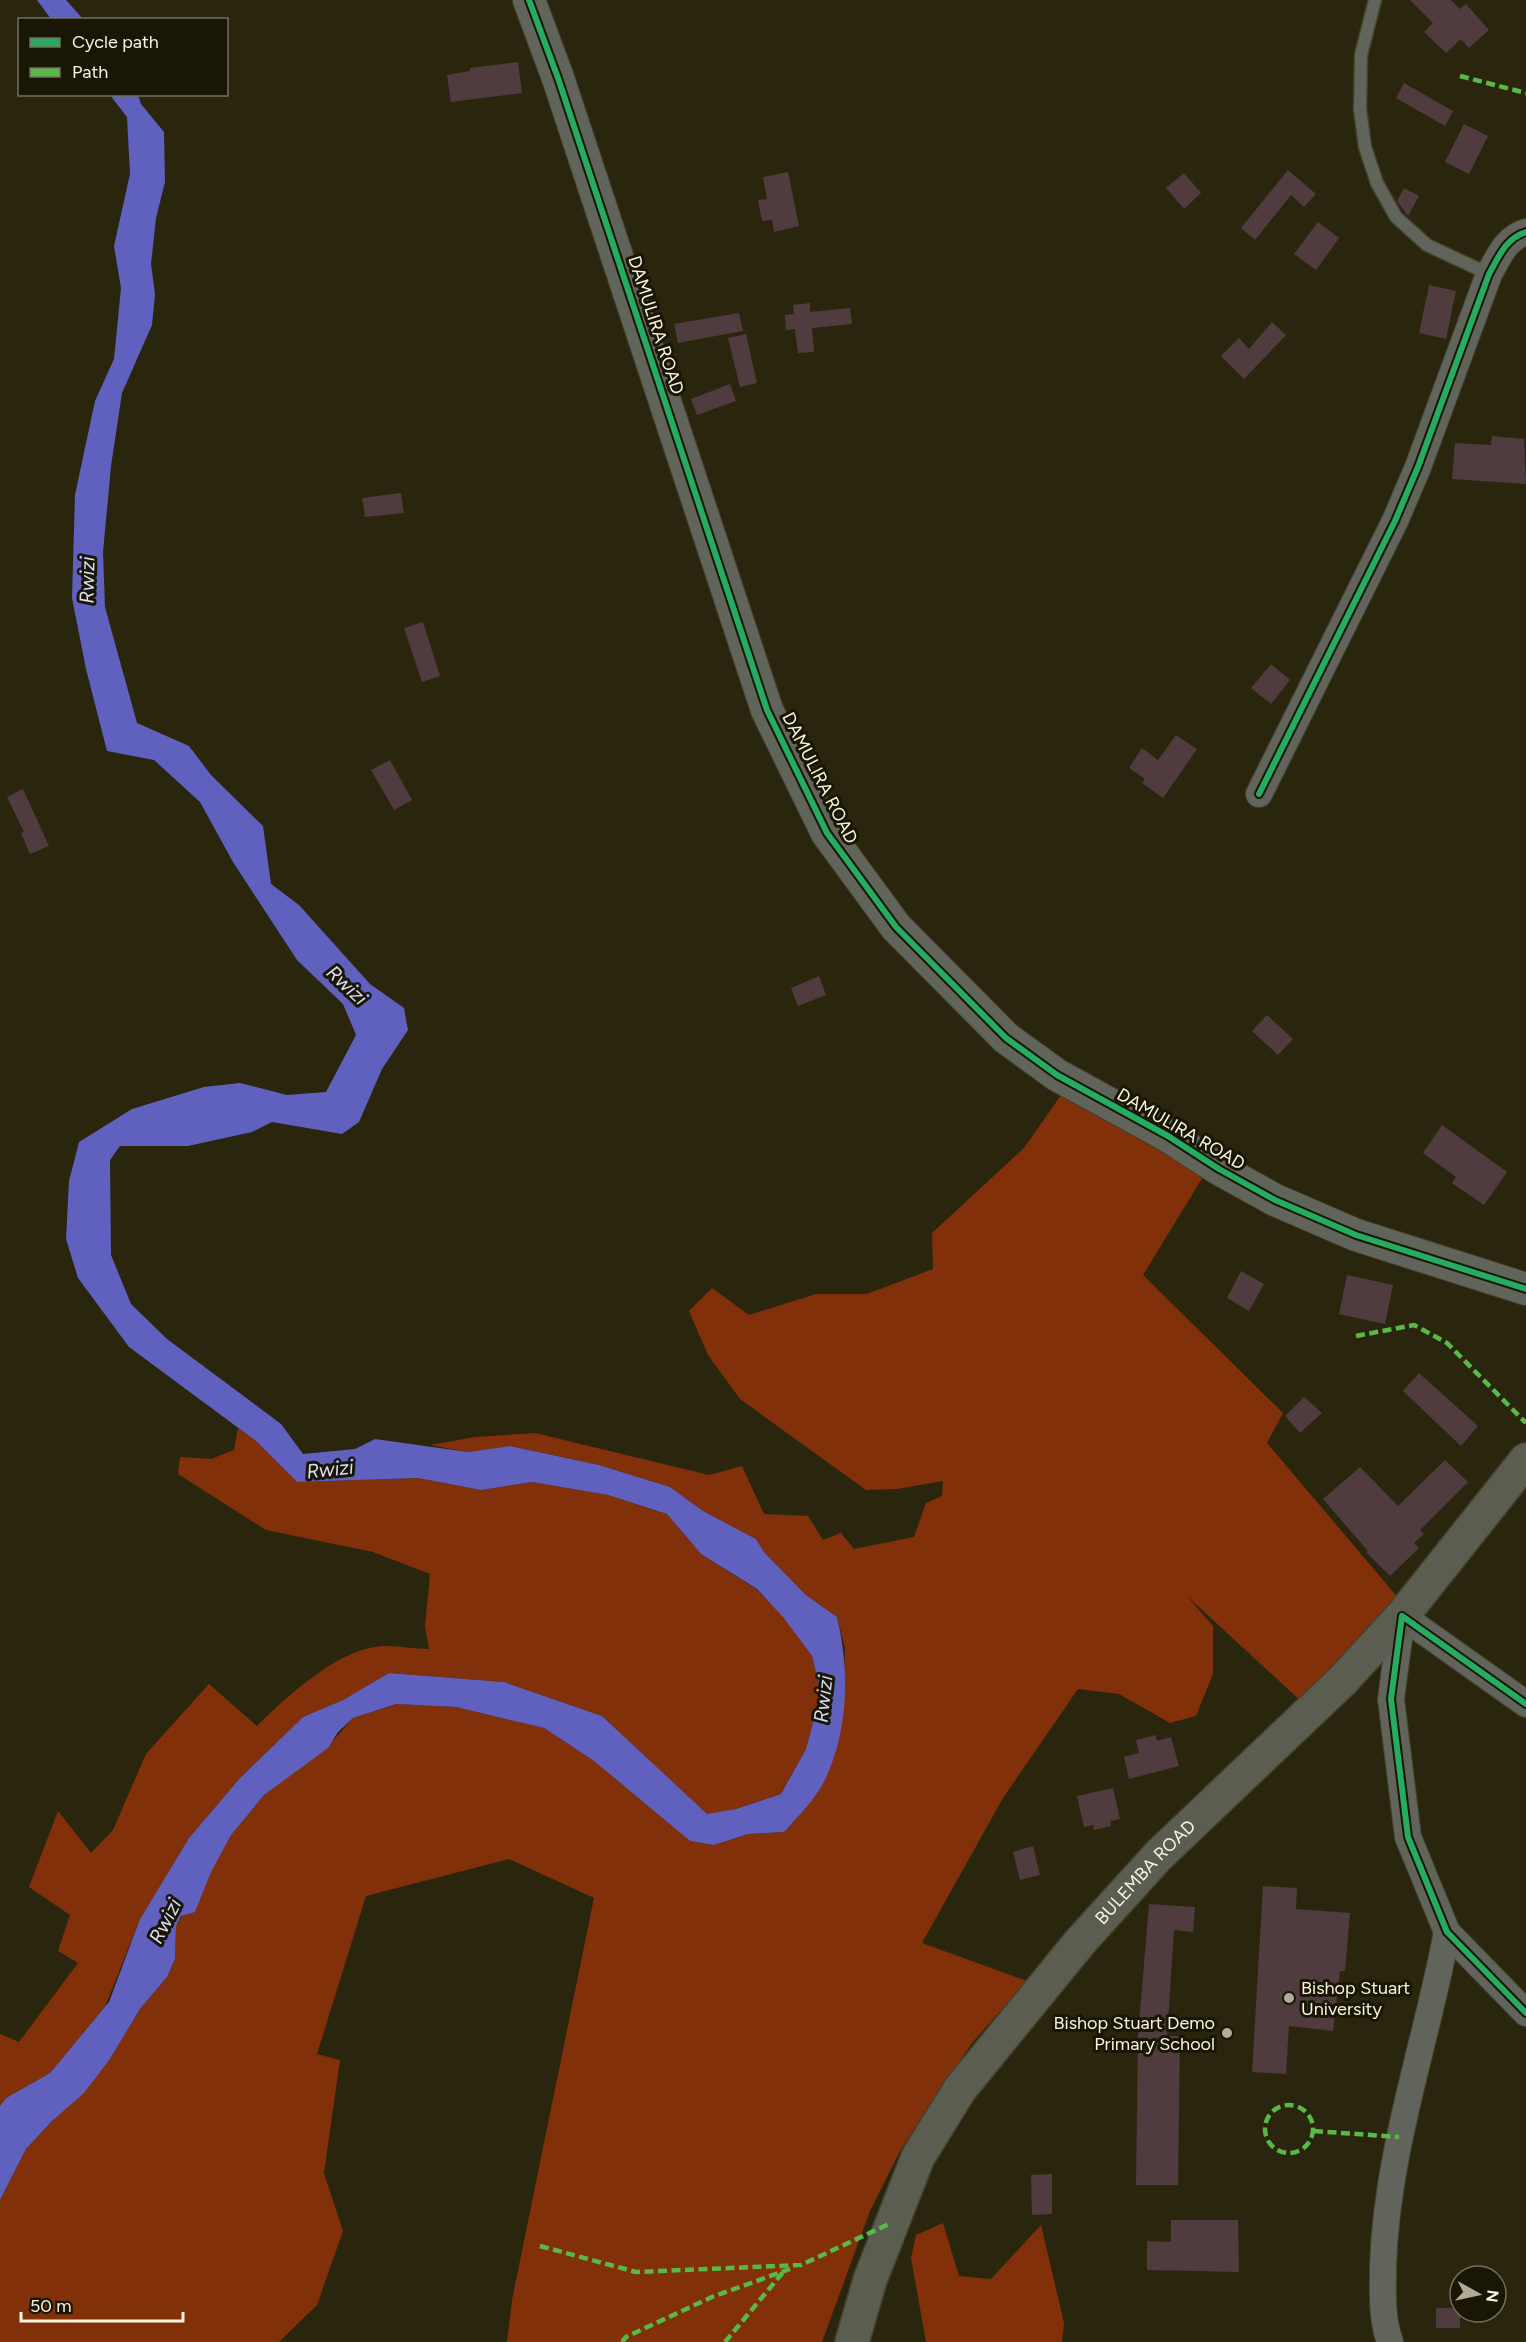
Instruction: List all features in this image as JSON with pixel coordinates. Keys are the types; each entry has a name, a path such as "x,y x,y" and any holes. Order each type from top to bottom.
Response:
{"main road":[{"name":"BULEMBA ROAD","path":"852,2342 870,2280 918,2157 960,2089 1080,1942 1158,1856 1342,1681 1402,1616 1526,1460"}],"street":[{"name":"DAMULIRA ROAD","path":"529,0 562,89 767,710 827,833 859,880 896,927 966,999 1006,1038 1058,1075 1168,1136 1219,1169 1275,1200 1356,1236 1526,1289"},
{"path":"1259,794 1400,510 1489,274 1504,247 1515,236 1526,232"},
{"path":"1526,1704 1402,1616 1391,1699 1408,1837 1447,1932 1526,2013"},
{"path":"1390,2342 1385,2327 1383,2301 1388,2201 1404,2109 1431,2010 1447,1932"}],"lane":[{"path":"1376,0 1361,55 1360,109 1365,147 1377,183 1396,217 1428,245 1489,274"}],"shaded area":[{"path":"1066,1088 1209,1167 1143,1275 1283,1413 1267,1443 1400,1600 1304,1704 1187,1596 1213,1626 1213,1674 1196,1716 1170,1723 1119,1694 1078,1689 1003,1798 922,1943 1027,1981 972,2043 901,2149 870,2211 822,2342 507,2342 512,2300 594,1898 509,1859 366,1896 317,2054 340,2060 324,2173 343,2231 317,2305 279,2342 0,2342 0,2200 26,2149 110,2059 140,2009 167,1977 175,1959 176,1926 231,1834 264,1795 332,1742 353,1718 396,1704 456,1707 544,1728 594,1761 690,1841 714,1845 748,1834 784,1832 843,1715 845,1648 837,1617 806,1595 764,1552 756,1539 703,1511 670,1487 599,1465 510,1446 468,1452 430,1445 475,1437 535,1433 709,1475 742,1466 764,1514 808,1516 823,1540 841,1533 854,1549 914,1537 926,1503 942,1496 943,1481 897,1489 866,1490 740,1399 708,1355 689,1311 712,1288 749,1315 816,1294 867,1294 933,1269 932,1233 1024,1148"},
{"path":"238,1428 256,1441 297,1482 418,1478 481,1490 532,1482 608,1495 667,1514 701,1554 756,1589 783,1616 812,1656 821,1692 806,1749 781,1794 736,1809 707,1815 602,1716 504,1682 389,1673 343,1700 303,1717 240,1778 189,1838 140,1919 105,2007 50,2073 6,2098 0,2106 0,2034 19,2042 78,1963 58,1951 70,1915 29,1887 58,1811 91,1853 113,1830 146,1754 209,1684 257,1726 311,1679 342,1658 358,1651 381,1646 429,1649 425,1626 430,1574 373,1552 266,1530 178,1474 180,1457 211,1459 234,1450"},
{"path":"943,2223 959,2276 991,2279 1041,2225 1064,2323 1062,2342 926,2342 911,2258 916,2235"}],"water":[{"path":"37,0 66,0 82,18 50,18"},
{"name":"Rwizi","path":"111,96 138,96 141,104 164,132 165,182 156,218 151,264 155,294 152,325 122,393 111,466 103,552 105,607 137,723 189,746 211,775 263,826 271,884 299,905 370,984 404,1008 408,1030 382,1069 359,1122 342,1134 272,1122 252,1132 188,1146 120,1146 110,1160 111,1255 131,1304 167,1339 281,1424 303,1454 355,1449 375,1439 468,1452 510,1446 599,1465 670,1487 703,1511 756,1539 764,1552 806,1595 837,1617 844,1656 845,1695 835,1754 824,1781 803,1811 784,1832 748,1834 714,1845 690,1841 594,1761 544,1728 456,1707 396,1704 353,1718 338,1732 328,1748 264,1795 231,1835 211,1872 195,1912 181,1916 176,1926 175,1959 167,1977 140,2009 110,2059 84,2093 52,2121 26,2149 0,2200 0,2106 6,2098 50,2073 109,2002 140,1919 189,1838 240,1778 303,1717 343,1700 389,1673 504,1682 602,1716 707,1814 736,1809 781,1794 806,1749 821,1692 812,1656 783,1617 757,1589 701,1554 667,1514 608,1495 532,1482 481,1490 418,1478 297,1482 256,1441 129,1347 78,1278 66,1239 69,1181 79,1142 132,1109 204,1087 240,1083 287,1095 326,1092 356,1035 343,1004 297,960 233,862 200,802 154,760 107,751 86,669 72,598 75,495 95,401 114,359 121,288 114,246 130,174 127,117"}],"building":[{"path":"1410,0 1451,0 1460,9 1466,4 1489,30 1469,48 1461,39 1446,53 1424,32 1433,23"},
{"path":"518,62 522,93 451,102 447,75 470,71 470,68"},
{"path":"1404,83 1453,111 1445,126 1396,98"},
{"path":"1464,124 1488,136 1469,174 1445,162"},
{"path":"1288,170 1316,194 1304,207 1291,195 1255,240 1241,228"},
{"path":"788,172 799,226 774,232 772,220 762,221 758,200 767,199 763,177"},
{"path":"1184,173 1201,193 1184,209 1166,188"},
{"path":"1404,188 1419,196 1408,216 1397,201"},
{"path":"1318,222 1339,238 1316,270 1294,254"},
{"path":"1429,285 1456,291 1446,339 1419,333"},
{"path":"810,303 810,312 850,308 852,324 812,328 814,352 798,353 795,329 786,330 785,315 794,314 793,305"},
{"path":"739,313 743,331 678,343 674,324"},
{"path":"1272,322 1286,335 1244,379 1221,356 1239,338 1249,349"},
{"path":"746,334 757,383 740,387 728,338"},
{"path":"730,384 736,401 697,415 691,399"},
{"path":"1492,436 1524,439 1526,484 1452,479 1455,443 1491,445"},
{"path":"401,493 404,513 365,517 362,498"},
{"path":"423,622 440,676 422,682 404,628"},
{"path":"1271,664 1290,680 1271,704 1251,688"},
{"path":"1176,735 1197,749 1163,798 1142,783 1145,779 1129,768 1142,748 1158,760"},
{"path":"390,760 412,800 394,810 371,770"},
{"path":"23,789 49,846 30,854 21,833 24,832 7,797"},
{"path":"819,976 826,995 798,1006 791,988"},
{"path":"1267,1015 1293,1039 1278,1055 1252,1031"},
{"path":"1442,1125 1507,1172 1484,1205 1452,1183 1456,1177 1423,1153"},
{"path":"1241,1271 1264,1284 1249,1311 1227,1298"},
{"path":"1347,1275 1393,1285 1385,1324 1339,1314"},
{"path":"1419,1373 1478,1426 1461,1446 1403,1391"},
{"path":"1304,1397 1322,1413 1300,1433 1285,1416"},
{"path":"1445,1460 1468,1482 1420,1530 1424,1534 1414,1543 1419,1548 1390,1576 1366,1552 1368,1551 1323,1499 1360,1467 1398,1506"},
{"path":"1156,1735 1157,1741 1171,1737 1179,1766 1129,1779 1124,1757 1139,1753 1136,1740"},
{"path":"1113,1788 1120,1819 1110,1821 1111,1826 1094,1830 1093,1825 1084,1827 1077,1796"},
{"path":"1033,1846 1040,1875 1020,1880 1013,1852"},
{"path":"1263,1886 1297,1888 1296,1909 1350,1913 1345,1971 1340,1971 1333,2031 1289,2026 1286,2074 1252,2072"},
{"path":"1149,1904 1195,1907 1193,1932 1174,1930 1167,2036 1180,2036 1178,2185 1136,2185 1138,2036"},
{"path":"1052,2174 1052,2214 1032,2215 1031,2175"},
{"path":"1171,2220 1238,2220 1239,2272 1147,2270 1147,2241 1171,2242"},
{"path":"1436,2308 1448,2308 1448,2324 1460,2324 1460,2328 1436,2328"}],"marked path":[{"path":"1460,76 1526,93"},
{"path":"1356,1336 1414,1325 1447,1343 1526,1423"},
{"path":"1284,2105 1294,2105 1309,2115 1313,2129 1309,2143 1303,2149 1294,2153 1284,2153 1269,2143 1265,2134 1265,2124 1275,2109 1284,2105"},
{"path":"1314,2131 1399,2137"},
{"path":"540,2246 636,2272 801,2265 891,2223"},
{"path":"622,2342 626,2337 712,2297 790,2269"},
{"path":"725,2342 784,2271"}],"cycle path":[{"path":"529,0 558,78 767,710 827,833 896,927 1006,1038 1057,1075 1168,1136 1219,1169 1275,1200 1356,1235 1526,1289"},
{"path":"1259,794 1395,521 1418,467 1489,274 1508,243 1526,232"},
{"path":"1526,1704 1402,1616 1391,1699 1408,1837 1447,1932 1526,2013"}],"place":[{"name":"Bishop Stuart University","path":"1289,1998"},
{"name":"Bishop Stuart Demo Primary School","path":"1227,2033"}]}
